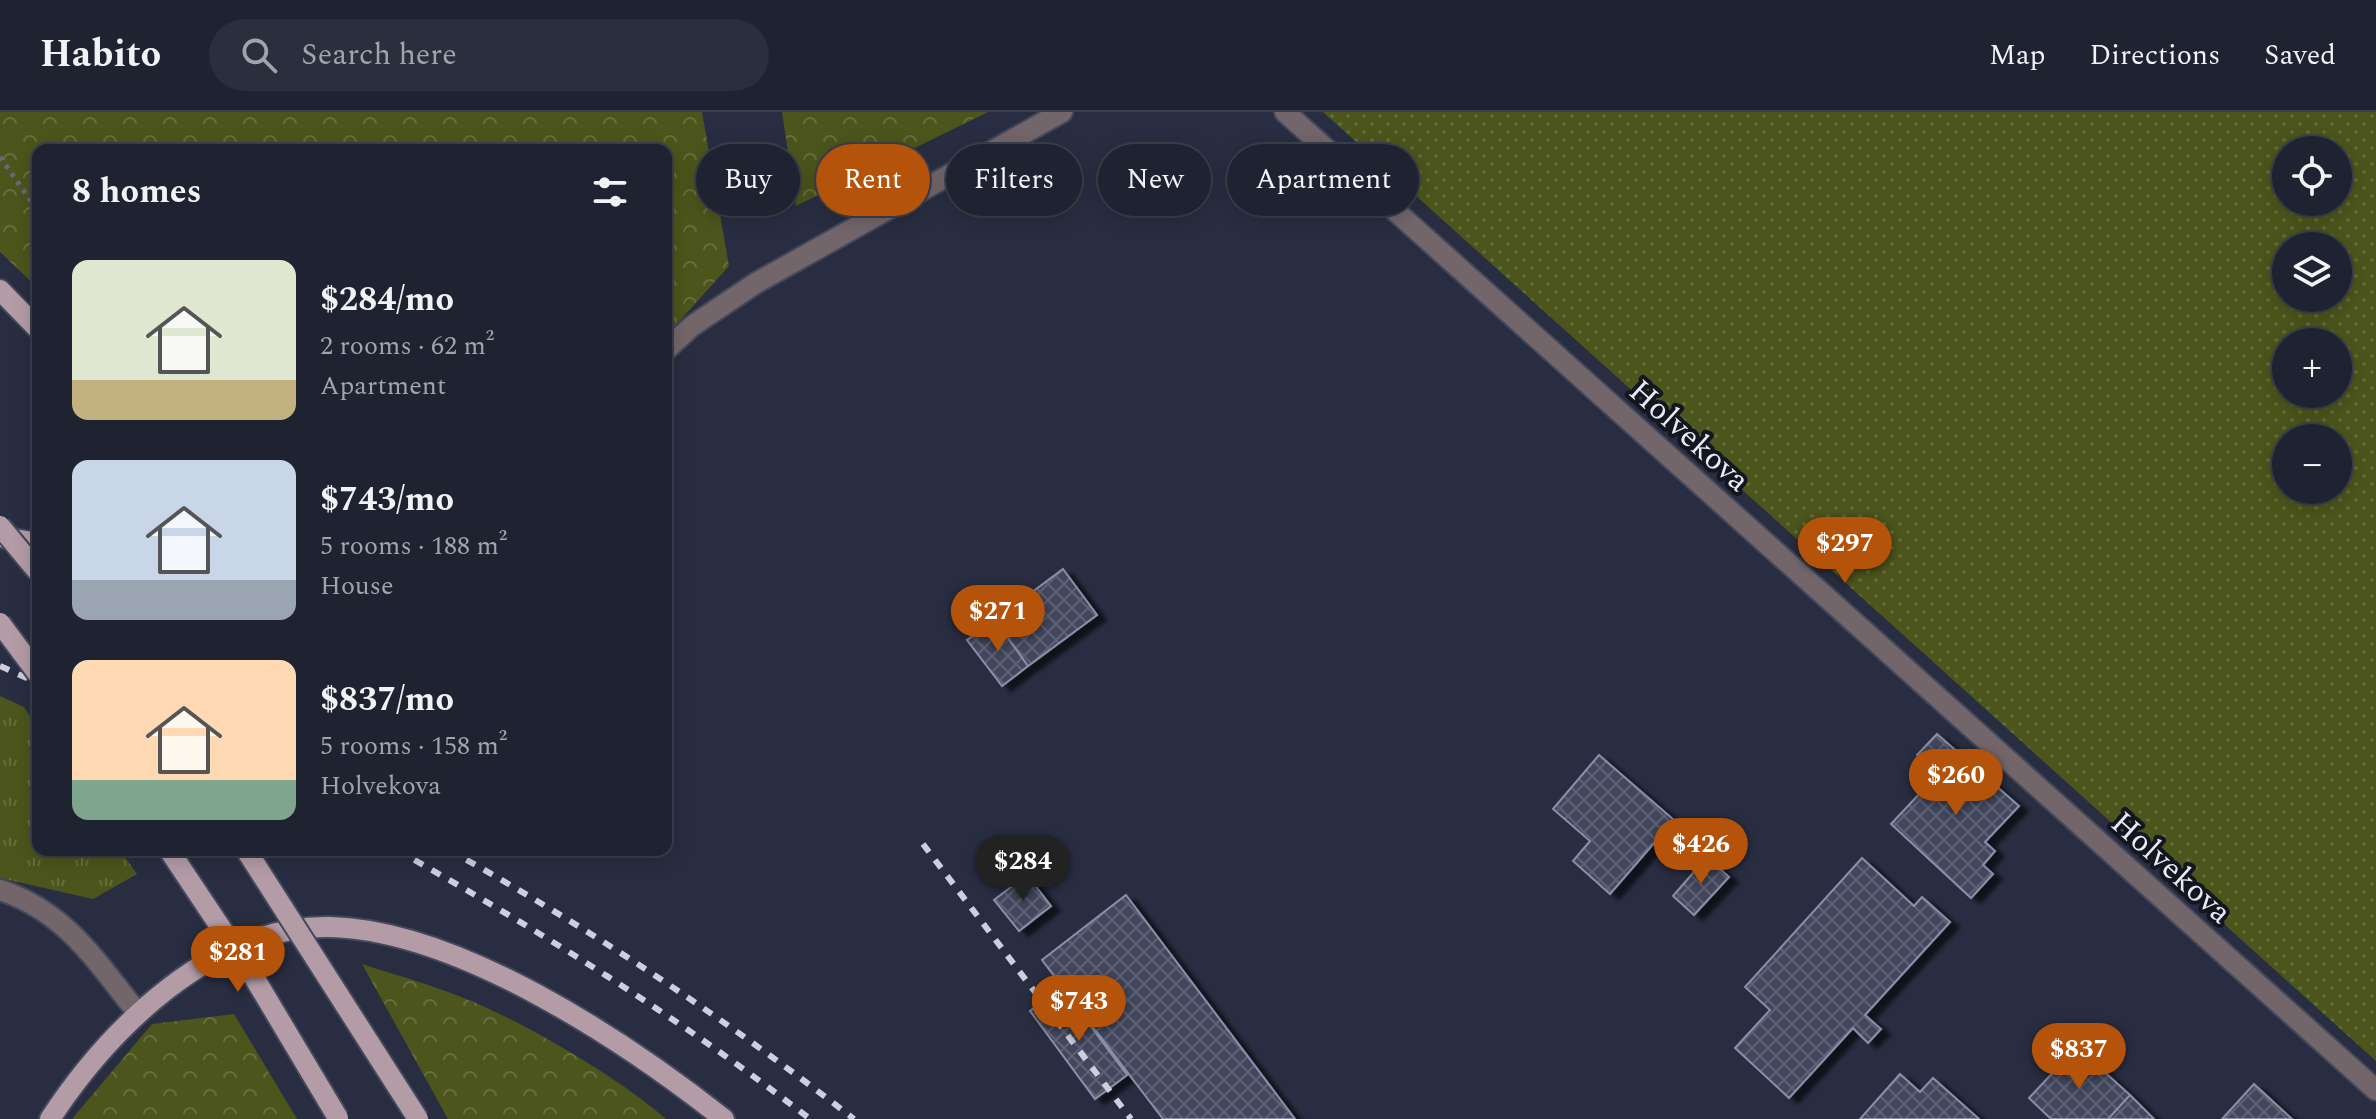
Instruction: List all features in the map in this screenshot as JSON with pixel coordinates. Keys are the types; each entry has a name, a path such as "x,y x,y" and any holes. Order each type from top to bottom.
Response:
{"main road":[{"path":"0,290 32,323"},
{"path":"0,526 32,565"},
{"path":"0,537 32,542"},
{"path":"0,623 32,666"},
{"path":"173,856 255,979 339,1118"},
{"path":"250,856 418,1119"},
{"path":"50,1119 90,1062 137,1012 195,971 267,938 327,926 377,932 439,950 559,1008 642,1060 724,1119"}],"street":[{"path":"672,344 692,326 756,283 1062,112"},
{"name":"Holvekova","path":"1285,112 2376,1090"},
{"path":"0,890 43,907 73,932 137,1012"}],"path":[{"path":"0,157 32,202"}],"green space":[{"path":"0,112 702,112 708,144 696,144 696,216 720,216 729,266 672,329 672,144 32,144 32,282 0,252"},
{"path":"782,112 988,112 923,144 816,144 816,196 800,204 800,144 787,144"},
{"path":"1323,112 2376,112 2376,1061 1419,199 1419,144 1359,144"},
{"path":"0,696 24,707 32,719 32,856 124,856 137,874 93,899 0,878"},
{"path":"362,964 449,992 512,1020 596,1068 666,1119 448,1119"},
{"path":"234,1014 297,1119 72,1119 152,1024"}],"building":[{"path":"1063,569 1097,615 1028,666 995,620"},
{"path":"995,620 1028,666 1002,686 967,640"},
{"path":"1937,734 2019,806 1985,842 1995,851 1983,865 1993,874 1971,898 1891,824 1938,774 1917,755"},
{"path":"1599,755 1674,820 1610,894 1573,861 1590,841 1553,809"},
{"path":"1707,857 1729,877 1694,915 1673,896"},
{"path":"1862,858 1914,906 1922,897 1950,922 1865,1015 1881,1029 1868,1043 1853,1028 1789,1098 1735,1048 1770,1010 1745,987"},
{"path":"1027,875 1051,906 1019,931 994,900"},
{"path":"1126,895 1295,1119 1163,1119 1042,960"},
{"path":"1062,988 1127,1075 1095,1099 1030,1011"},
{"path":"2077,1047 2130,1095 2108,1119 2051,1119 2029,1098"},
{"path":"1900,1074 1920,1092 1933,1078 1979,1119 1860,1119"},
{"path":"2254,1084 2292,1119 2222,1119"},
{"path":"2130,1095 2154,1119 2108,1119"}],"railway":[{"path":"0,637 32,651"},
{"path":"0,666 32,680"},
{"path":"923,844 1131,1119"},
{"path":"407,856 608,977 711,1046 810,1119"},
{"path":"460,856 554,911 657,977 757,1046 854,1119"}]}
